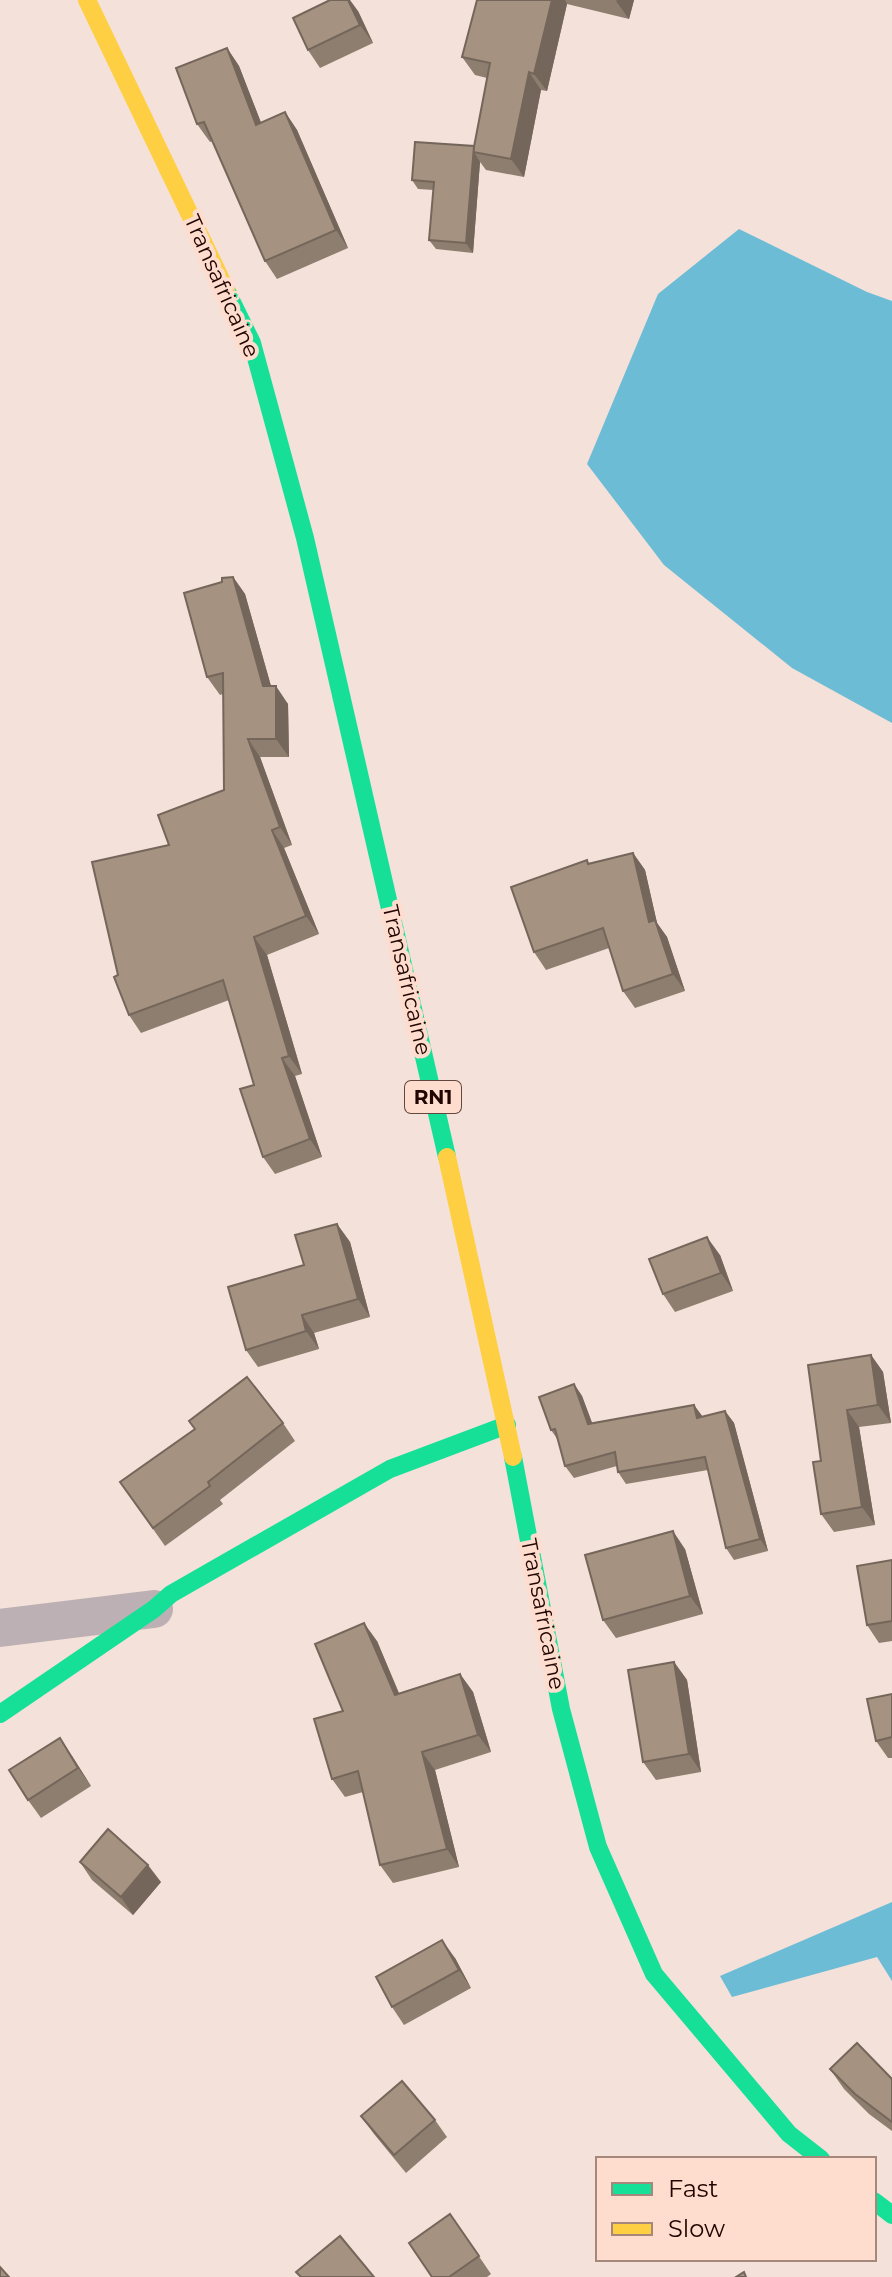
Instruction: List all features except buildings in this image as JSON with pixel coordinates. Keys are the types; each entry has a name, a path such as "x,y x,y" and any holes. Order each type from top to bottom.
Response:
{"main road":[{"name":"Transafricaine","path":"87,0 252,343 305,538 381,864 507,1425 561,1709 598,1847 654,1974 789,2134 818,2157"},
{"path":"0,1714 154,1609 171,1594 390,1469 507,1425"},
{"path":"876,2203 892,2215"}],"street":[{"path":"0,1628 154,1609"}],"water":[{"path":"739,229 867,292 892,301 892,723 792,668 664,565 587,464 658,294"},
{"path":"892,1902 892,1981 877,1957 732,1997 720,1976"}],"traffic: fast":[{"path":"226,290 252,343 305,538 447,1157"},
{"path":"0,1714 154,1609 171,1594 390,1469 507,1425"},
{"path":"513,1457 561,1709 598,1847 654,1974 789,2134 818,2157"},
{"path":"876,2203 892,2215"}],"traffic: slow":[{"path":"87,0 226,290"},
{"path":"447,1157 513,1457"}]}
